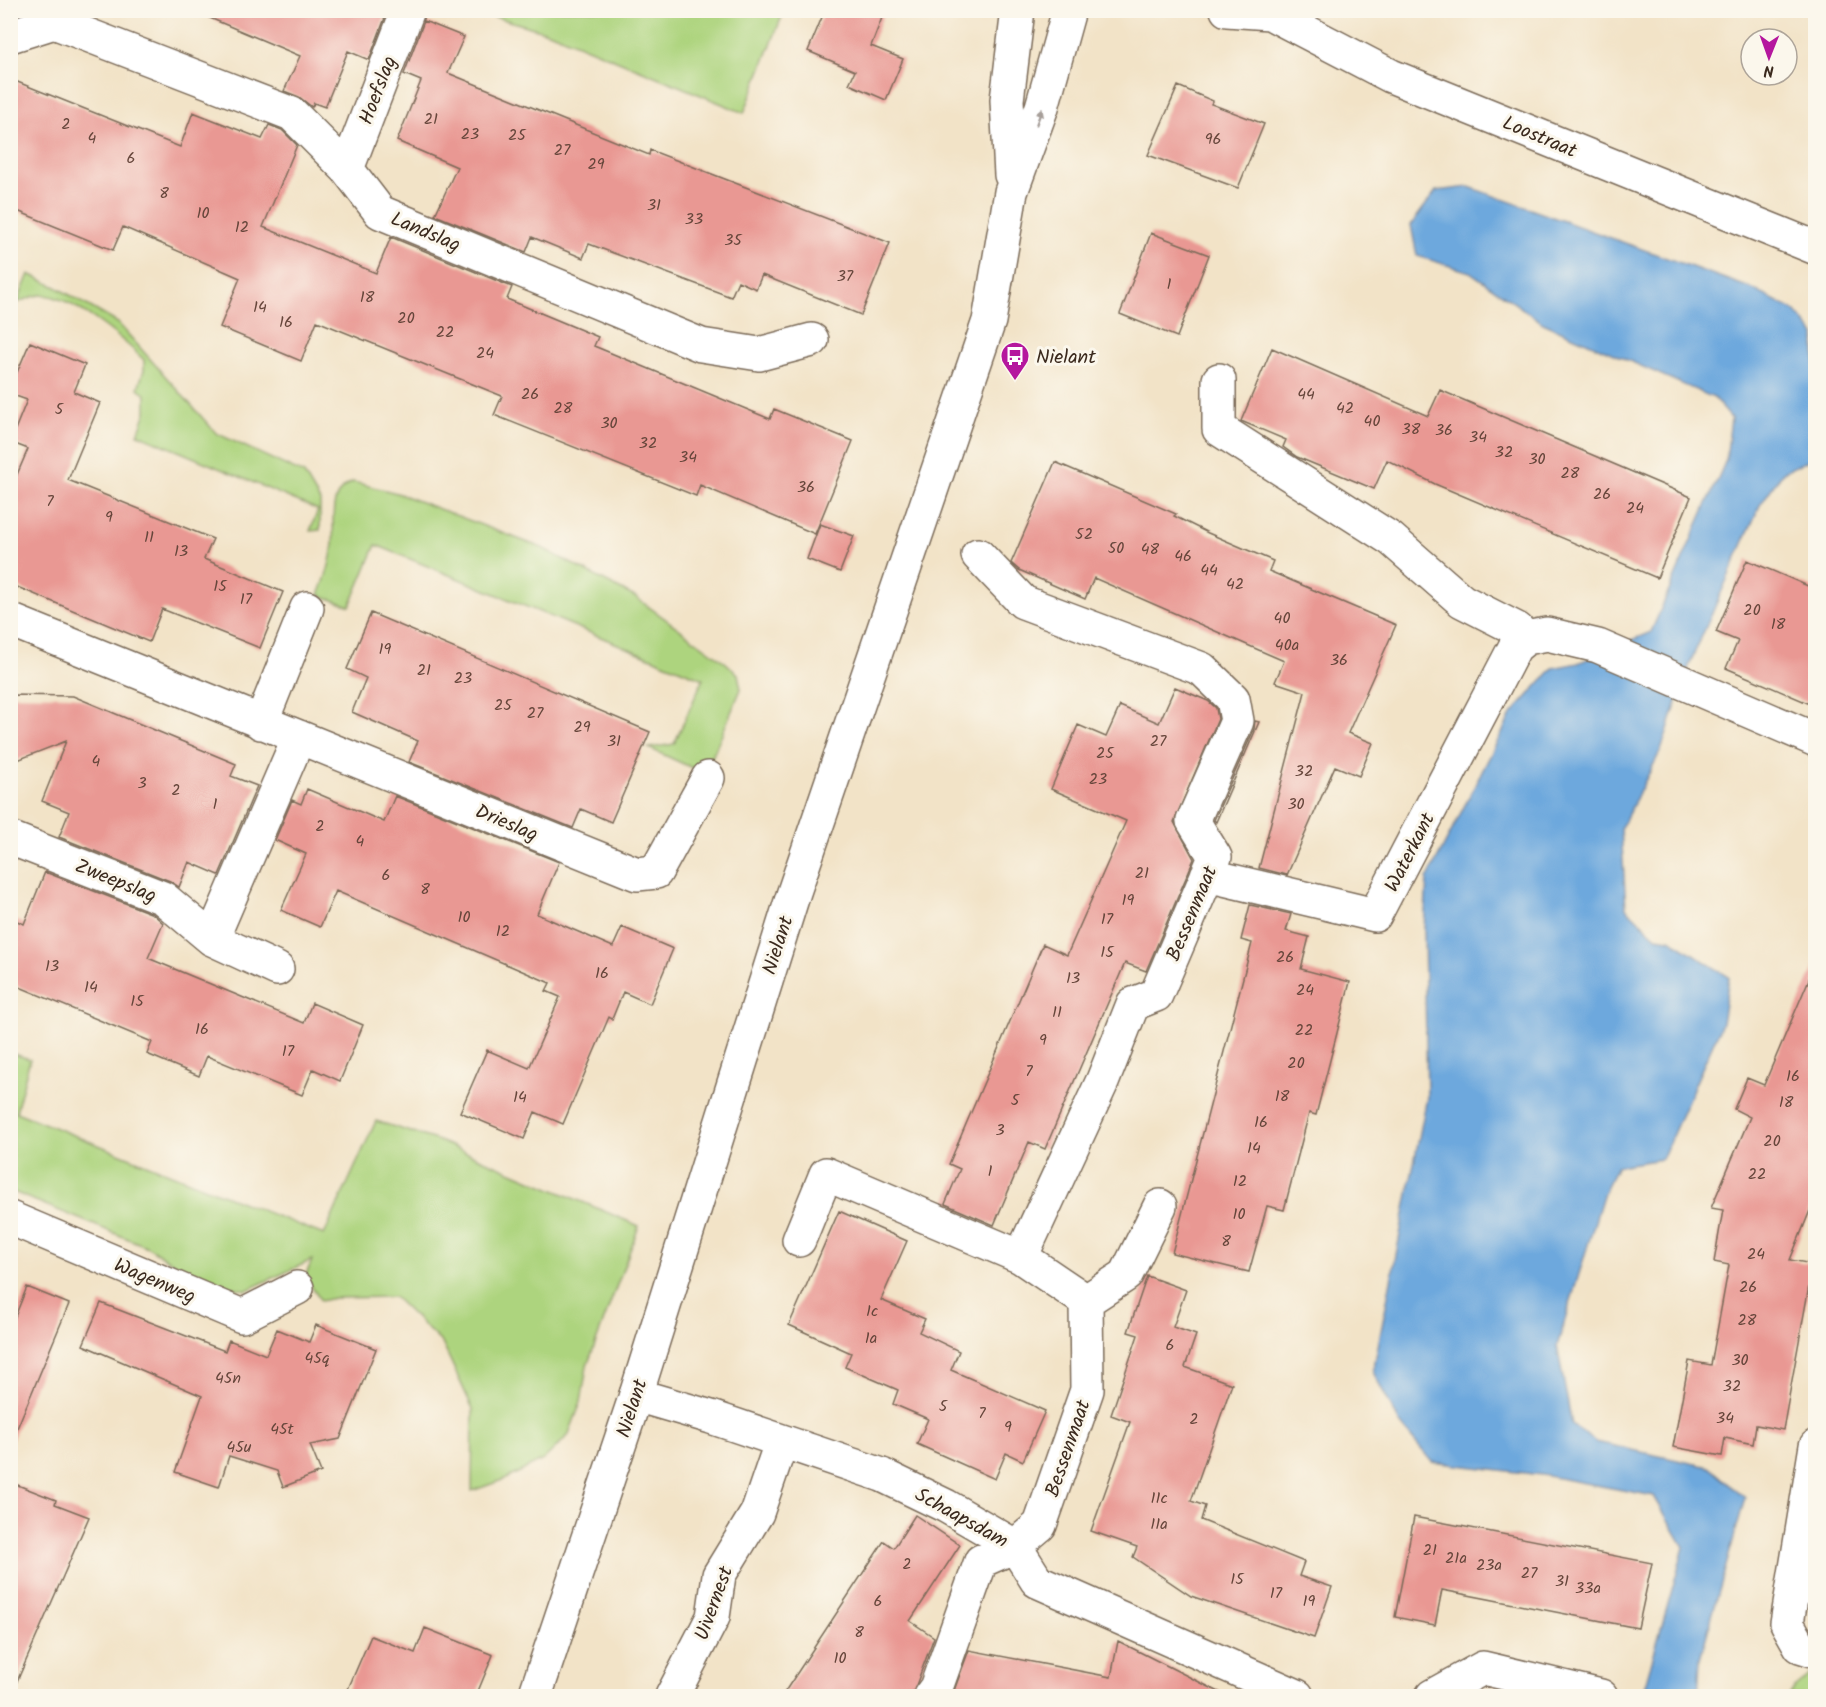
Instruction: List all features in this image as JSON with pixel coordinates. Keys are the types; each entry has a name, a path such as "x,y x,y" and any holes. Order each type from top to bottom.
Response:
{"street":[{"name":"Hoefslag","path":"347,168 408,10"},
{"name":"Nielant","path":"1011,192 1007,100 1018,10"},
{"name":"Nielant","path":"535,1696 636,1395 794,892 988,321 1011,192 1042,107 1069,10"},
{"name":"Loostraat","path":"1227,10 1269,12 1391,76 1815,248"},
{"name":"Landslag","path":"10,36 54,22 292,114 347,168 380,212 701,345 759,354 812,340"},
{"path":"1219,380 1219,429 1391,539 1462,601 1517,629 1526,638 1547,634 1598,646 1693,685 1815,741"},
{"name":"Bessenmaat","path":"978,555 1023,602 1202,669 1233,699 1237,721 1193,821 1215,856 1155,995 1133,1004 1103,1080 1022,1257"},
{"path":"261,723 307,608"},
{"name":"Drieslag","path":"10,620 637,874 656,872 708,778"},
{"name":"Waterkant","path":"1207,875 1375,915 1515,647 1526,638"},
{"path":"212,939 299,737"},
{"name":"Zweepslag","path":"10,838 163,898 212,939 277,969"},
{"path":"799,1240 826,1174 1022,1257 1086,1301 1126,1275 1160,1206"},
{"name":"Wagenweg","path":"10,1218 242,1316 297,1288"},
{"name":"Bessenmaat","path":"1015,1546 1040,1525 1087,1390 1086,1301"},
{"name":"Schaapsdam","path":"636,1395 711,1417 781,1443 882,1475 946,1506 1015,1546 1037,1581 1297,1696"},
{"name":"Uivernest","path":"672,1696 713,1617 719,1575 757,1513 781,1443"},
{"path":"1815,1446 1787,1623 1800,1646 1815,1651"},
{"path":"930,1696 936,1688 981,1561 1015,1546"},
{"path":"1432,1696 1483,1668 1600,1696"}],"green space":[{"path":"490,10 784,11 744,113 551,33 488,15"},
{"path":"29,274 118,323 216,433 304,474 320,501 320,530 310,531 318,510 138,434 146,412 146,395 138,388 144,370 144,360 95,319 52,296 40,295 17,303"},
{"path":"353,482 397,493 542,548 635,597 725,662 738,674 741,689 705,774 649,748 674,744 703,679 376,545 350,606 319,595 332,551 335,500 344,487"},
{"path":"10,1053 30,1059 16,1112 324,1235 376,1121 439,1141 639,1226 587,1366 581,1402 568,1436 543,1460 508,1478 472,1491 473,1409 442,1343 394,1297 334,1298 321,1301 305,1277 312,1260 247,1290 205,1283 148,1247 11,1191"},
{"path":"1815,1671 1815,1696 1789,1696 1794,1688"}],"water":[{"path":"1469,187 1753,289 1795,311 1815,335 1815,457 1783,472 1760,505 1690,663 1661,750 1621,828 1626,908 1656,937 1670,939 1729,977 1722,1023 1662,1159 1617,1166 1604,1192 1557,1346 1572,1425 1596,1442 1709,1467 1745,1498 1700,1659 1698,1696 1642,1696 1684,1547 1654,1496 1542,1475 1432,1462 1401,1425 1373,1372 1427,1097 1424,929 1427,879 1511,715 1553,668 1578,663 1651,632 1726,460 1731,418 1714,398 1543,323 1470,272 1417,256 1411,225 1436,191"}],"building":[{"path":"191,10 388,10 369,60 348,51 325,107 314,103 312,107 299,97 284,91 300,56"},
{"path":"825,10 885,10 871,46 903,59 886,100 849,84 855,71 808,51"},
{"path":"424,21 464,37 448,73 649,155 650,150 890,243 861,315 762,275 756,289 738,281 731,297 589,244 583,258 532,237 526,252 435,215 457,167 397,141 421,81 404,74"},
{"path":"10,79 180,147 193,112 262,139 269,125 282,130 297,145 263,227 376,273 391,237 512,287 507,299 598,337 594,346 770,419 774,409 853,441 815,534 700,485 696,496 494,415 502,396 317,321 301,361 220,327 240,278 123,227 113,250 10,208"},
{"path":"1178,86 1213,101 1211,104 1264,124 1238,188 1148,155"},
{"path":"1151,233 1209,255 1177,337 1120,314"},
{"path":"30,342 85,365 74,392 100,403 68,480 213,539 204,559 283,592 260,648 162,609 149,642 10,584 10,491 28,449 10,442 27,400 10,394 10,389"},
{"path":"1272,348 1428,416 1440,390 1691,497 1657,578 1435,484 1387,460 1374,489 1297,457 1283,447 1286,440 1241,421"},
{"path":"1055,462 1176,514 1174,516 1208,533 1273,561 1269,571 1396,625 1348,733 1373,743 1359,776 1335,766 1287,875 1259,868 1305,692 1275,682 1284,661 1094,578 1085,599 1019,570 1011,563"},
{"path":"820,524 854,536 840,572 807,559"},
{"path":"1747,560 1815,589 1815,706 1726,668 1738,641 1716,632"},
{"path":"371,613 650,732 611,822 581,809 573,828 409,762 418,741 352,712 366,678 347,669"},
{"path":"1175,687 1208,701 1216,708 1218,719 1174,822 1194,859 1146,971 1125,963 1045,1149 1029,1142 994,1225 945,1204 960,1169 949,1164 1043,944 1067,955 1126,821 1051,789 1078,725 1106,737 1120,706 1159,723"},
{"path":"10,695 73,696 236,764 231,776 257,786 219,875 189,862 179,887 170,881 59,837 69,812 42,801 66,741 10,763"},
{"path":"1255,721 1259,722 1216,822 1214,820 1254,729"},
{"path":"307,789 384,822 395,796 559,862 537,914 613,947 622,927 673,949 650,1004 623,992 612,1019 609,1017 563,1124 535,1112 524,1139 460,1112 487,1050 529,1068 560,997 546,991 550,983 336,891 320,927 281,910 306,854 275,840 292,800 301,804"},
{"path":"45,872 153,914 163,923 148,958 304,1023 312,1003 363,1025 340,1081 313,1069 302,1095 207,1056 199,1076 147,1054 152,1042 10,983 10,918 24,924"},
{"path":"1250,905 1291,914 1286,931 1309,937 1301,969 1350,982 1316,1115 1309,1113 1284,1210 1267,1206 1249,1272 1172,1253 1252,943 1241,940"},
{"path":"1815,965 1815,1198 1790,1260 1813,1264 1783,1430 1756,1425 1753,1444 1725,1438 1722,1456 1673,1447 1689,1361 1711,1365 1729,1265 1714,1262 1723,1210 1711,1208 1750,1117 1734,1109 1747,1078 1764,1085"},
{"path":"839,1211 907,1241 881,1300 925,1319 919,1332 959,1351 951,1370 1045,1411 1023,1461 1006,1453 995,1479 917,1444 928,1419 893,1404 898,1390 845,1367 851,1353 789,1325"},
{"path":"1147,1276 1186,1290 1173,1327 1196,1335 1185,1367 1232,1384 1191,1501 1205,1506 1201,1520 1304,1562 1299,1576 1332,1587 1314,1638 1191,1596 1133,1557 1137,1547 1091,1531 1130,1422 1111,1415 1138,1335 1128,1332"},
{"path":"27,1287 69,1304 10,1445 10,1329"},
{"path":"101,1303 225,1351 229,1340 266,1355 277,1329 309,1342 316,1325 376,1349 340,1439 310,1445 321,1472 283,1487 277,1471 229,1456 219,1487 175,1472 202,1396 83,1345"},
{"path":"10,1482 56,1500 55,1504 89,1517 11,1695"},
{"path":"915,1515 960,1545 910,1621 934,1637 912,1696 782,1696 884,1541 894,1548"},
{"path":"1414,1517 1652,1563 1638,1628 1442,1590 1435,1625 1395,1617"},
{"path":"425,1628 493,1655 476,1696 345,1696 371,1636 415,1653"},
{"path":"1118,1641 1227,1696 952,1696 969,1650 1111,1677"}],"place":[{"name":"Nielant","path":"1015,382"}]}
